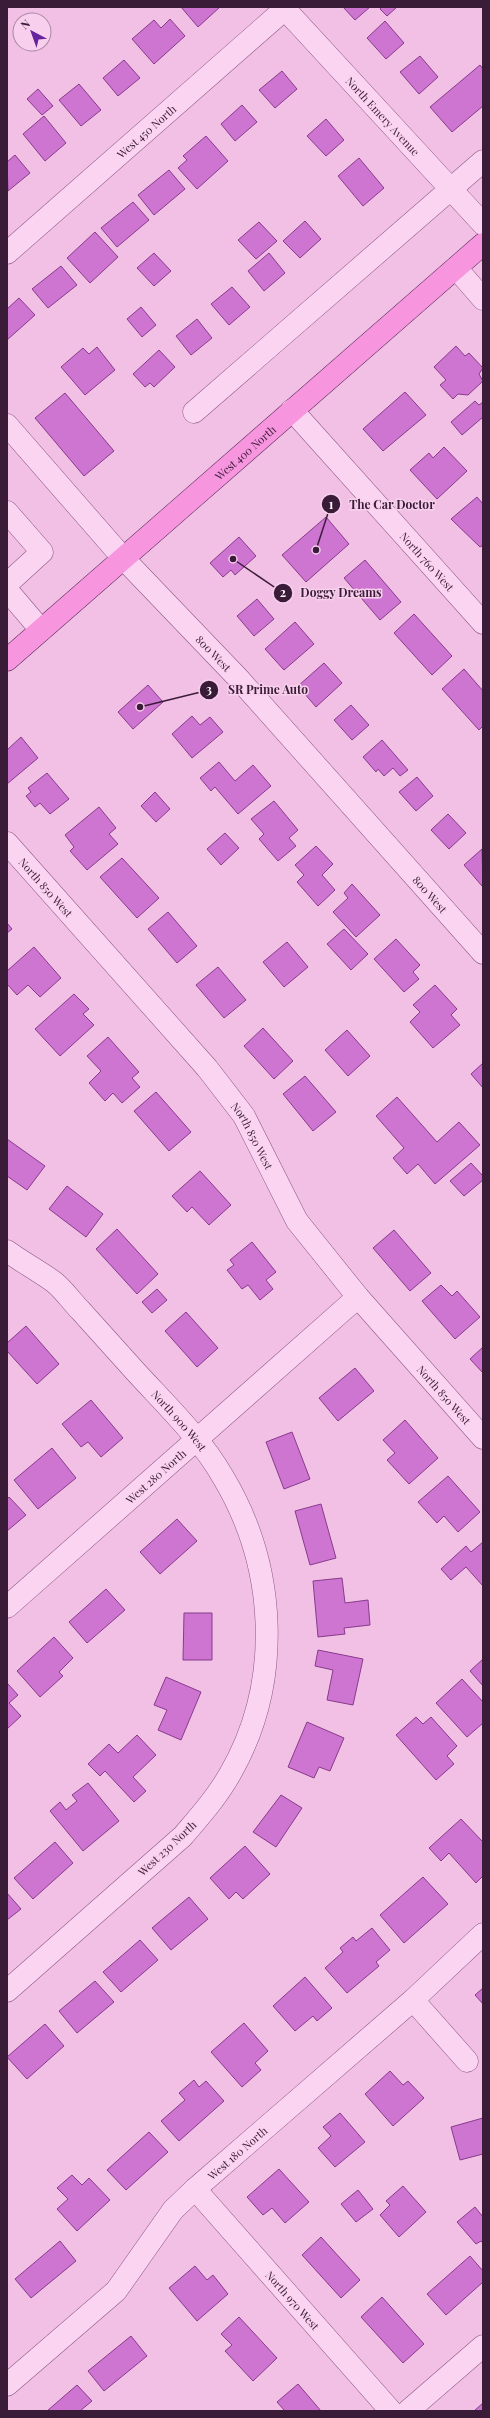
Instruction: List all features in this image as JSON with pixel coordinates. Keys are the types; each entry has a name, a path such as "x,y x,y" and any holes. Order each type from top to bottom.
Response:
{"main road":[{"name":"West 400 North","path":"7,660 483,244"}],"street":[{"name":"North Emery Avenue","path":"284,8 483,224"},
{"name":"West 450 North","path":"7,253 284,8"},
{"path":"194,412 483,161"},
{"path":"456,268 483,299"},
{"name":"North 760 West","path":"292,410 483,623"},
{"name":"800 West","path":"8,429 123,558 238,678 483,953"},
{"path":"7,512 42,552 7,584"},
{"path":"7,590 42,630"},
{"name":"North 850 West","path":"7,843 207,1068 244,1116 297,1221 358,1297 483,1438"},
{"name":"North 900 West","path":"9,1255 55,1283 197,1438 223,1476 242,1511 252,1538 262,1576 267,1615 267,1639"},
{"name":"West 280 North","path":"7,1606 358,1297"},
{"name":"West 230 North","path":"7,1991 183,1836 208,1807 230,1774 247,1739 264,1673 267,1639"},
{"name":"West 180 North","path":"7,2385 116,2291 173,2210 195,2189 413,2000 483,1934"},
{"path":"413,2000 467,2061"},
{"name":"North 970 West","path":"195,2189 391,2411"},
{"path":"408,2411 483,2346"}],"building":[{"path":"181,7 220,7 198,27"},
{"path":"343,7 370,7 355,20"},
{"path":"382,7 397,7 387,16 380,9"},
{"path":"170,19 185,36 154,64 132,39 154,20 161,28"},
{"path":"385,21 404,43 386,59 367,38"},
{"path":"420,56 438,77 419,94 400,72"},
{"path":"124,60 140,78 118,96 103,78"},
{"path":"480,65 483,69 483,106 452,132 430,107"},
{"path":"282,71 297,89 275,108 259,90"},
{"path":"79,84 101,110 81,126 59,100"},
{"path":"38,89 53,106 42,115 27,99"},
{"path":"242,105 257,122 235,141 221,124"},
{"path":"44,116 66,143 45,161 23,134"},
{"path":"326,119 344,140 326,156 307,136"},
{"path":"206,136 228,161 197,189 178,168 187,160 183,156"},
{"path":"15,155 30,173 8,191 7,162"},
{"path":"359,158 384,188 363,206 338,176"},
{"path":"169,170 185,189 154,215 138,195"},
{"path":"133,202 149,220 117,247 101,228"},
{"path":"305,221 321,239 300,258 283,241"},
{"path":"259,222 277,241 256,259 238,240"},
{"path":"95,232 118,257 90,283 67,258"},
{"path":"154,253 171,271 154,286 137,268"},
{"path":"269,253 285,273 264,291 248,271"},
{"path":"61,266 77,285 48,308 32,289"},
{"path":"232,287 250,307 229,325 211,304"},
{"path":"19,298 35,315 7,340 7,309"},
{"path":"141,307 156,325 142,337 127,319"},
{"path":"197,319 212,338 191,355 176,336"},
{"path":"456,346 465,356 469,353 483,368 479,374 483,381 468,395 458,394 453,399 440,385 446,380 434,367"},
{"path":"97,347 115,370 85,395 61,367 83,348 89,354"},
{"path":"159,350 175,367 154,387 150,383 145,387 133,374"},
{"path":"405,392 426,415 383,451 363,429"},
{"path":"65,393 114,451 84,476 35,418"},
{"path":"475,401 479,405 483,402 483,417 462,435 451,422"},
{"path":"444,447 467,471 437,499 410,470 429,453 433,458"},
{"path":"477,497 483,504 483,545 480,547 451,519"},
{"path":"326,517 349,544 306,582 282,555"},
{"path":"239,537 256,556 235,575 231,570 223,577 210,563"},
{"path":"365,560 401,602 380,620 344,578"},
{"path":"257,599 274,619 254,636 237,616"},
{"path":"414,614 452,656 432,675 394,633"},
{"path":"295,622 314,644 284,670 265,649"},
{"path":"324,663 342,683 316,707 298,686"},
{"path":"464,669 483,691 483,726 479,730 442,689"},
{"path":"148,685 163,702 133,729 118,712"},
{"path":"351,705 369,725 352,740 334,720"},
{"path":"192,716 200,725 210,717 223,732 192,758 172,734"},
{"path":"21,737 38,758 7,784 7,750"},
{"path":"382,740 408,770 400,776 393,768 384,776 378,769 376,772 363,757"},
{"path":"219,762 235,781 253,765 271,786 238,814 215,787 211,791 200,778"},
{"path":"47,773 69,799 50,814 40,803 35,807 26,796 31,792 28,788"},
{"path":"417,777 433,796 416,811 399,792"},
{"path":"155,792 170,809 156,822 141,806"},
{"path":"274,801 298,830 289,838 296,846 278,861 259,839 264,834 251,819"},
{"path":"99,807 116,828 109,834 118,844 87,870 70,851 74,847 65,835"},
{"path":"448,814 466,833 449,849 431,830"},
{"path":"225,833 239,848 221,865 207,849"},
{"path":"316,846 333,864 322,875 335,890 318,906 297,882 304,875 295,865"},
{"path":"482,849 483,885 482,886 464,865"},
{"path":"122,858 159,898 137,918 100,877"},
{"path":"352,884 380,915 356,937 333,912 348,898 344,893"},
{"path":"168,912 197,946 177,963 148,929"},
{"path":"7,923 12,929 7,933"},
{"path":"344,929 368,954 351,970 327,944"},
{"path":"396,939 420,965 413,972 419,979 404,992 374,959"},
{"path":"287,942 308,967 284,987 263,962"},
{"path":"34,947 61,978 40,997 28,985 17,995 7,984 7,971"},
{"path":"218,967 246,1000 224,1018 196,985"},
{"path":"435,985 457,1009 451,1015 460,1025 433,1048 410,1022 420,1012 413,1005"},
{"path":"74,994 89,1009 83,1014 94,1025 60,1056 35,1029"},
{"path":"263,1028 293,1061 274,1079 244,1046"},
{"path":"347,1030 370,1056 348,1076 325,1050"},
{"path":"108,1037 139,1072 132,1078 140,1087 122,1103 113,1093 105,1101 89,1083 101,1071 87,1056"},
{"path":"483,1063 483,1088 471,1074"},
{"path":"305,1076 336,1112 313,1131 283,1094"},
{"path":"156,1092 191,1132 169,1151 134,1111"},
{"path":"397,1097 437,1142 459,1122 480,1145 435,1184 418,1164 407,1174 393,1158 404,1148 376,1116"},
{"path":"7,1139 45,1166 27,1190 7,1176"},
{"path":"471,1163 483,1176 483,1180 464,1196 450,1181"},
{"path":"200,1171 231,1205 209,1225 192,1207 187,1212 172,1196"},
{"path":"67,1186 103,1214 86,1237 49,1209"},
{"path":"117,1229 158,1274 137,1294 96,1249"},
{"path":"394,1230 431,1273 410,1291 373,1248"},
{"path":"252,1242 276,1272 266,1280 273,1289 260,1300 248,1285 242,1289 227,1270 234,1265 230,1260"},
{"path":"441,1285 452,1296 457,1291 480,1317 455,1339 422,1301"},
{"path":"157,1289 167,1300 152,1313 142,1302"},
{"path":"186,1312 218,1348 197,1367 165,1331"},
{"path":"26,1326 59,1364 37,1384 7,1351 7,1343"},
{"path":"483,1347 483,1373 470,1359"},
{"path":"355,1368 374,1391 338,1421 319,1398"},
{"path":"91,1400 123,1438 101,1457 88,1442 81,1447 62,1424"},
{"path":"405,1420 438,1458 409,1484 387,1460 395,1453 383,1440"},
{"path":"292,1432 310,1479 284,1489 266,1442"},
{"path":"52,1448 76,1478 38,1509 14,1480"},
{"path":"448,1476 480,1512 458,1532 444,1516 437,1523 418,1502"},
{"path":"9,1497 26,1515 7,1531 7,1499"},
{"path":"321,1504 336,1558 310,1565 295,1511"},
{"path":"177,1519 197,1541 160,1574 140,1552"},
{"path":"483,1542 483,1586 466,1567 451,1580 441,1569 466,1546 471,1552"},
{"path":"342,1578 345,1603 368,1600 370,1625 344,1628 345,1634 318,1637 313,1581"},
{"path":"106,1589 125,1610 87,1643 69,1622"},
{"path":"184,1613 212,1613 212,1660 183,1660"},
{"path":"54,1637 73,1658 59,1672 63,1676 40,1697 17,1671"},
{"path":"318,1650 363,1659 353,1705 327,1700 333,1670 315,1666"},
{"path":"483,1659 483,1686 470,1671"},
{"path":"166,1677 201,1692 181,1740 158,1730 167,1710 154,1705"},
{"path":"462,1679 483,1702 483,1723 467,1737 436,1703"},
{"path":"7,1683 18,1695 9,1703 21,1716 7,1729"},
{"path":"416,1717 423,1724 431,1717 457,1746 447,1756 454,1764 436,1780 396,1735"},
{"path":"307,1722 344,1738 330,1771 319,1767 314,1778 288,1767"},
{"path":"137,1735 156,1755 133,1777 146,1791 134,1802 105,1771 100,1776 88,1764 109,1744 118,1753"},
{"path":"88,1783 119,1821 83,1851 50,1811 60,1802 66,1810 77,1801 72,1795"},
{"path":"281,1795 302,1808 276,1847 253,1832"},
{"path":"461,1819 483,1842 483,1876 476,1883 449,1853 441,1861 429,1848"},
{"path":"55,1842 73,1863 33,1899 14,1878"},
{"path":"245,1846 270,1874 243,1899 236,1892 229,1899 210,1878"},
{"path":"423,1877 448,1904 404,1943 380,1915"},
{"path":"7,1893 21,1909 7,1920"},
{"path":"189,1897 208,1919 171,1950 152,1928"},
{"path":"372,1928 390,1950 376,1962 379,1966 347,1993 325,1968 343,1952 340,1948 353,1937 356,1941"},
{"path":"140,1940 158,1960 121,1992 103,1972"},
{"path":"305,1977 332,2008 317,2021 313,2016 295,2031 273,2006"},
{"path":"95,1981 114,2002 77,2033 59,2011"},
{"path":"483,1988 483,2004 475,1995"},
{"path":"244,2023 268,2051 255,2063 261,2070 242,2087 211,2052"},
{"path":"45,2024 64,2046 27,2079 7,2057"},
{"path":"390,2071 403,2085 408,2081 424,2098 393,2126 365,2094"},
{"path":"194,2080 199,2087 206,2081 224,2101 179,2141 161,2121 185,2100 179,2093"},
{"path":"340,2113 365,2142 335,2167 318,2148 331,2136 323,2127"},
{"path":"483,2118 483,2154 460,2160 451,2127"},
{"path":"149,2132 168,2152 126,2190 107,2170"},
{"path":"279,2169 309,2202 285,2223 272,2208 263,2215 247,2197"},
{"path":"72,2175 82,2185 89,2178 110,2200 77,2231 57,2209 68,2199 57,2188"},
{"path":"403,2186 426,2212 399,2237 380,2215 390,2205 386,2201"},
{"path":"358,2190 373,2209 356,2222 341,2204"},
{"path":"475,2207 483,2217 483,2243 481,2241 476,2244 457,2222"},
{"path":"321,2237 360,2280 341,2298 302,2255"},
{"path":"60,2241 76,2261 31,2298 15,2279"},
{"path":"470,2256 483,2271 483,2282 446,2315 427,2294"},
{"path":"195,2266 207,2280 213,2275 228,2294 197,2321 169,2288"},
{"path":"382,2297 424,2344 403,2363 361,2317"},
{"path":"239,2317 277,2358 253,2381 225,2351 232,2345 221,2334"},
{"path":"131,2336 147,2356 104,2391 88,2371"},
{"path":"298,2384 321,2411 285,2411 277,2402"},
{"path":"77,2385 92,2401 80,2411 47,2411"},
{"path":"483,2403 483,2411 474,2411"}],"place":[{"name":"The Car Doctor","path":"316,550"},
{"name":"Doggy Dreams","path":"233,559"},
{"name":"SR Prime Auto","path":"140,707"}]}
